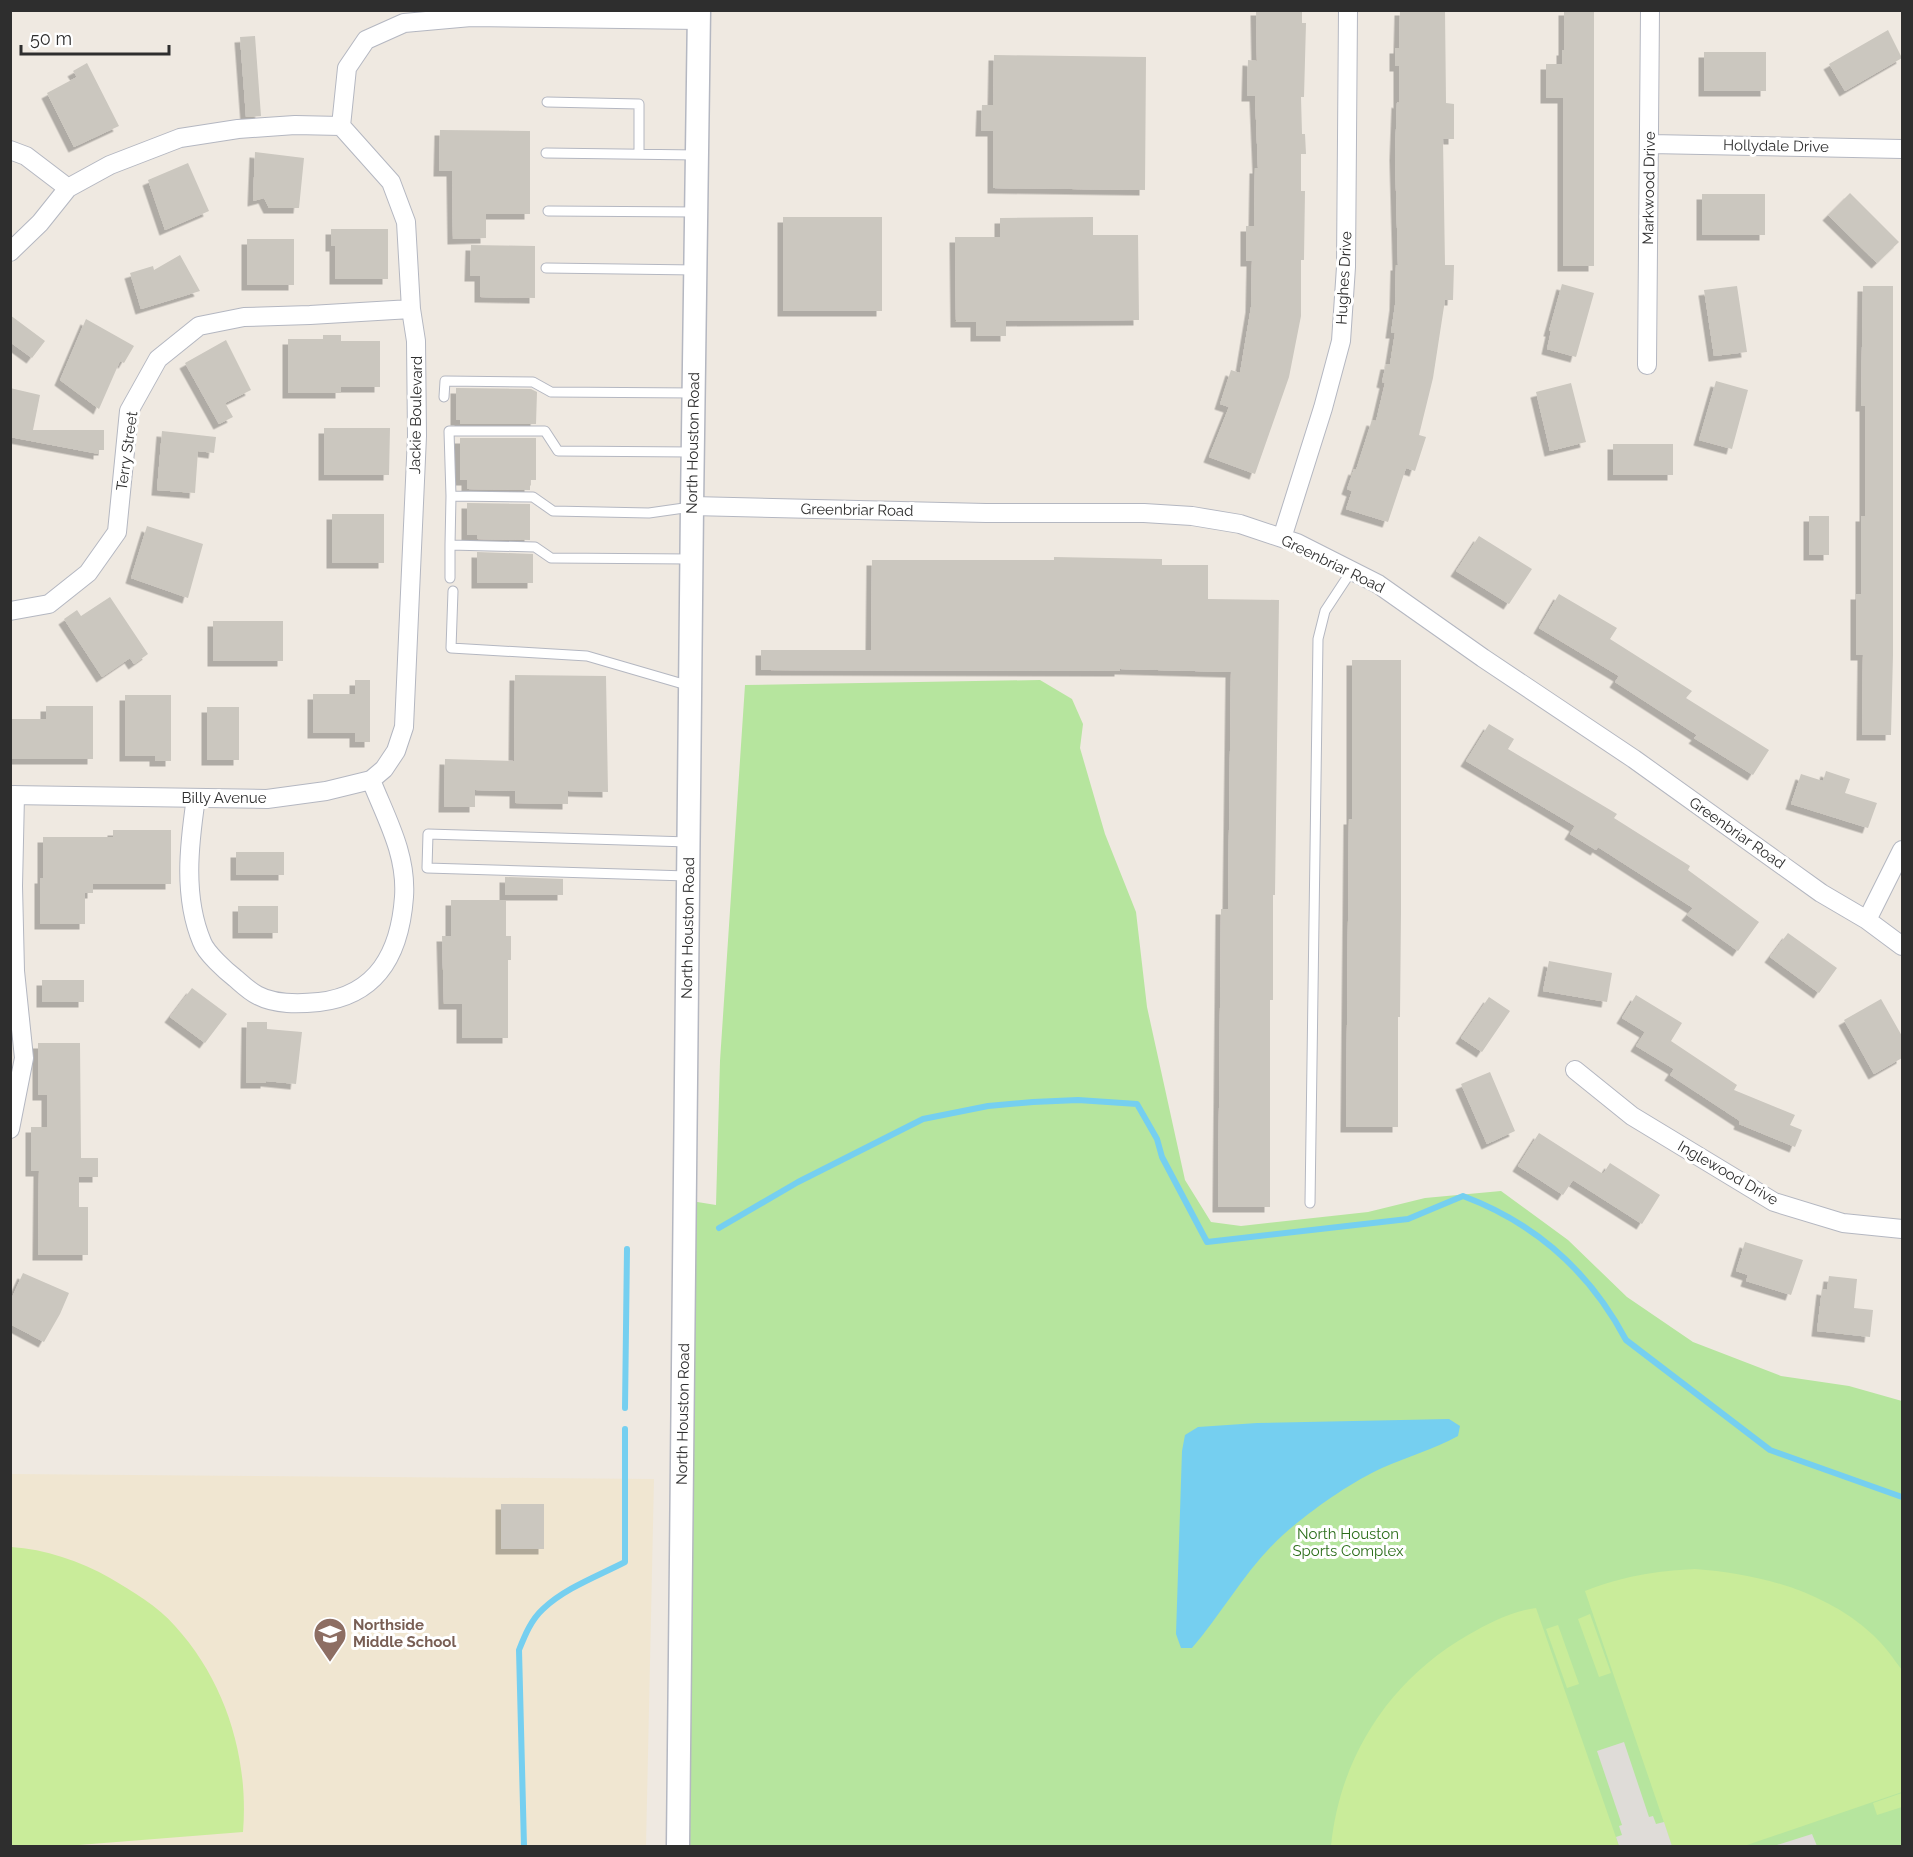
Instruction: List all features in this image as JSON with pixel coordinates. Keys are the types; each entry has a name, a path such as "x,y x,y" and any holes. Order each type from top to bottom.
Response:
{"street":[{"name":"Hughes Drive","path":"1282,538 1323,408 1341,341 1346,267 1347,10"},
{"name":"Markwood Drive","path":"1647,365 1650,10"},
{"path":"10,252 40,223 68,188 110,165 180,138 237,129 295,125 341,126 347,68 366,40 404,23 471,17 573,14 699,15"},
{"name":"North Houston Road","path":"678,1846 699,15"},
{"name":"Jackie Boulevard","path":"341,126 391,182 406,222 411,309 416,341 417,436 404,726 396,751 384,769 371,780"},
{"name":"Hollydale Drive","path":"1650,144 1902,149"},
{"path":"10,150 26,156 68,188"},
{"name":"Terry Street","path":"10,611 49,604 88,573 117,532 129,411 158,359 199,326 244,317 411,309"},
{"name":"Greenbriar Road","path":"692,507 986,513 1144,513 1192,516 1240,524 1297,543 1378,584 1483,658 1634,759 1821,893 1867,920 1902,946"},
{"path":"196,798 191,830 190,881 193,916 202,945 228,972 257,995 276,1001 305,1004 336,1000 362,989 381,970 395,946 404,896 402,864 392,827 371,780"},
{"name":"Billy Avenue","path":"13,795 267,799 326,791 371,780"},
{"path":"10,1129 24,1058 15,1015 13,795"},
{"path":"1867,920 1902,850"},
{"name":"Inglewood Drive","path":"1575,1070 1632,1116 1774,1202 1843,1223 1902,1229"}],"lane":[{"path":"547,102 639,104 639,154"},
{"path":"546,153 698,155"},
{"path":"548,211 697,212"},
{"path":"546,268 696,270"},
{"path":"444,397 445,381 533,382 551,392 694,393"},
{"path":"450,578 449,431 545,431 558,451 694,452"},
{"path":"451,496 533,497 553,511 649,513 692,507"},
{"path":"450,544 535,546 551,558 691,559"},
{"path":"1310,1203 1318,639 1325,611 1352,570"},
{"path":"453,591 451,648 587,656 690,686"},
{"path":"688,842 428,834 427,868 688,876"}],"shaded area":[{"name":"Northside Middle School","path":"11,1474 654,1479 646,1846 11,1846"},
{"path":"1624,1742 1649,1817 1653,1816 1656,1824 1664,1822 1672,1846 1619,1846 1616,1837 1622,1835 1619,1826 1622,1825 1597,1751"},
{"path":"1812,1834 1817,1846 1774,1846"}],"green space":[{"name":"North Houston Sports Complex","path":"1040,680 1072,699 1083,724 1080,748 1105,834 1136,912 1147,1007 1185,1180 1211,1222 1241,1226 1368,1212 1425,1198 1501,1191 1568,1240 1627,1297 1693,1342 1781,1376 1849,1386 1902,1401 1902,1846 678,1846 685,1200 716,1205 720,1061 745,685"},
{"path":"11,1547 49,1553 99,1572 161,1612 193,1648 221,1696 238,1749 244,1804 243,1832 66,1846 11,1846"},
{"path":"1695,1569 1743,1575 1790,1587 1834,1606 1854,1619 1881,1643 1902,1670 1902,1792 1744,1846 1672,1846 1585,1591 1639,1575"},
{"path":"1536,1608 1619,1846 1331,1846 1336,1813 1345,1781 1374,1724 1393,1698 1415,1674 1440,1653 1468,1635 1509,1615"},
{"path":"1590,1614 1611,1673 1599,1677 1578,1619"},
{"path":"1558,1625 1579,1684 1567,1688 1546,1629"},
{"path":"1902,1793 1902,1807 1877,1815 1873,1803"}],"water":[{"path":"1449,1419 1460,1426 1458,1436 1357,1481 1318,1507 1284,1534 1247,1575 1192,1648 1181,1648 1176,1634 1182,1451 1185,1435 1198,1427 1257,1423"}],"building":[{"path":"1256,10 1302,10 1302,23 1306,23 1304,97 1301,97 1302,134 1305,134 1306,154 1301,154 1301,191 1305,191 1301,316 1289,377 1255,474 1209,457 1229,407 1220,404 1231,370 1240,373 1251,307 1252,261 1246,261 1246,226 1254,226 1255,168 1258,168 1255,96 1247,96 1248,60 1257,61"},
{"path":"1400,10 1445,10 1446,103 1454,104 1454,139 1443,139 1445,265 1454,265 1453,300 1445,300 1433,378 1419,435 1426,437 1415,471 1406,468 1388,522 1346,509 1352,491 1347,489 1354,469 1356,470 1372,420 1376,421 1385,383 1382,382 1386,364 1390,364 1395,333 1391,333 1395,305 1396,265 1398,265 1395,155 1399,66 1395,66 1395,48 1399,48"},
{"path":"1564,10 1594,10 1594,266 1563,266 1563,98 1546,98 1546,64 1562,64"},
{"path":"1888,30 1902,58 1845,91 1829,64"},
{"path":"255,36 261,116 246,117 240,37"},
{"path":"1704,52 1766,52 1766,91 1704,91"},
{"path":"994,55 1146,57 1145,190 993,188 993,131 981,131 982,105 993,105"},
{"path":"87,63 119,126 74,147 47,93 77,77 73,71"},
{"path":"440,130 530,131 530,214 486,214 486,238 453,239 452,171 439,171"},
{"path":"255,152 304,158 299,208 269,208 264,198 253,201"},
{"path":"188,163 209,211 165,230 148,180"},
{"path":"1850,193 1899,242 1877,263 1828,215"},
{"path":"1702,194 1765,194 1765,235 1702,235"},
{"path":"783,217 882,217 882,311 783,311"},
{"path":"1093,217 1093,235 1138,235 1139,320 1006,321 1006,336 976,336 976,322 956,322 955,237 1000,237 1000,218"},
{"path":"331,229 388,229 388,279 335,279 335,246 331,246"},
{"path":"247,239 294,239 294,285 247,285"},
{"path":"471,245 535,246 535,298 480,297 480,276 470,276"},
{"path":"180,255 200,291 141,309 130,273 153,266 154,270"},
{"path":"1562,284 1594,293 1576,357 1547,349 1551,331 1549,331"},
{"path":"1737,286 1747,352 1714,356 1704,290"},
{"path":"1863,286 1893,286 1891,735 1862,735 1863,655 1856,655 1856,594 1861,594 1861,516 1865,516 1865,406 1861,406"},
{"path":"10,315 45,341 32,358 10,342"},
{"path":"86,319 134,346 124,363 120,361 99,409 60,380"},
{"path":"323,335 341,335 341,341 380,341 380,387 341,387 341,393 288,393 288,339 323,339"},
{"path":"226,340 251,390 225,403 233,417 219,424 185,363"},
{"path":"1716,381 1748,390 1732,449 1699,440"},
{"path":"1571,383 1586,442 1550,451 1536,392"},
{"path":"10,388 40,395 33,430 104,430 104,450 99,450 99,454 10,437"},
{"path":"456,388 531,389 537,392 536,424 460,424 460,420 456,420"},
{"path":"324,428 390,428 389,475 324,475"},
{"path":"162,431 216,437 214,453 198,451 195,493 157,490"},
{"path":"460,438 536,438 536,480 530,480 530,490 467,489 467,480 460,480"},
{"path":"1613,444 1673,444 1673,475 1613,475"},
{"path":"467,503 530,504 530,540 477,539 477,535 467,535"},
{"path":"332,514 384,514 384,563 332,563"},
{"path":"1809,516 1829,516 1829,555 1809,555"},
{"path":"147,526 203,544 188,598 131,578"},
{"path":"1479,536 1532,569 1509,604 1456,571"},
{"path":"477,552 533,554 533,583 477,583"},
{"path":"1054,557 1162,559 1162,565 1208,565 1208,599 1279,600 1273,1000 1270,1000 1270,1207 1218,1207 1221,909 1228,909 1231,672 1120,669 1120,671 761,670 761,650 871,650 872,560 1054,560"},
{"path":"1559,594 1617,628 1610,639 1692,691 1686,698 1769,750 1753,775 1694,738 1697,735 1615,682 1619,676 1539,628"},
{"path":"110,597 148,654 134,664 130,658 102,677 64,619 77,610 81,616"},
{"path":"213,621 283,621 283,661 213,661"},
{"path":"1352,660 1401,660 1398,1127 1346,1127 1349,819 1352,819"},
{"path":"515,675 606,676 608,792 568,791 568,804 515,803 515,791 475,790 475,807 444,807 445,759 514,761"},
{"path":"355,680 370,680 370,742 355,742 355,733 313,733 313,694 355,694"},
{"path":"125,695 171,695 171,761 155,761 155,756 125,756"},
{"path":"46,706 93,706 93,759 10,759 10,719 46,719"},
{"path":"207,707 239,707 239,760 207,760"},
{"path":"1489,724 1514,739 1508,749 1617,814 1614,818 1690,866 1688,870 1759,922 1738,951 1687,915 1693,908 1598,847 1596,850 1570,834 1575,826 1466,761"},
{"path":"1826,771 1850,779 1845,793 1877,803 1868,828 1791,804 1801,774 1823,781"},
{"path":"113,830 171,830 171,884 93,884 93,893 85,893 85,924 40,924 43,837 113,837"},
{"path":"236,852 284,852 284,875 236,875"},
{"path":"505,877 563,879 563,895 505,895"},
{"path":"451,900 506,900 506,936 511,936 511,960 508,960 508,1038 462,1038 462,1004 444,1004 442,936 451,936"},
{"path":"238,906 278,906 278,933 238,933"},
{"path":"1788,933 1837,968 1819,993 1770,957"},
{"path":"1549,961 1612,973 1607,1002 1543,991"},
{"path":"42,980 84,980 84,1002 42,1002"},
{"path":"192,988 227,1014 205,1043 170,1017"},
{"path":"1636,995 1682,1023 1671,1041 1737,1085 1734,1090 1795,1115 1790,1125 1802,1130 1795,1147 1739,1124 1740,1121 1670,1075 1674,1069 1636,1046 1645,1032 1622,1018"},
{"path":"1489,997 1510,1011 1482,1052 1461,1038"},
{"path":"1881,999 1902,1036 1902,1058 1874,1074 1844,1020"},
{"path":"247,1022 267,1022 267,1029 302,1032 296,1084 266,1081 266,1083 246,1083"},
{"path":"38,1043 80,1043 81,1158 98,1158 98,1177 79,1177 79,1207 88,1207 88,1255 38,1255 39,1171 31,1171 31,1127 47,1127 47,1095 38,1095"},
{"path":"1490,1072 1515,1131 1487,1144 1461,1084"},
{"path":"1539,1133 1603,1174 1610,1163 1660,1195 1642,1224 1573,1180 1563,1195 1518,1166"},
{"path":"1745,1242 1803,1260 1791,1295 1746,1281 1748,1275 1736,1271"},
{"path":"23,1273 69,1293 44,1342 10,1324 10,1302"},
{"path":"1829,1276 1857,1279 1854,1308 1873,1310 1870,1337 1817,1331 1822,1289 1827,1290"},
{"path":"501,1504 544,1504 544,1549 501,1549"}],"waterway":[{"path":"719,1228 798,1182 923,1119 988,1106 1033,1102 1078,1100 1137,1104 1157,1139 1162,1157 1207,1242 1408,1219 1463,1196 1514,1220 1537,1235 1578,1272 1612,1315 1626,1340 1770,1450 1902,1497"},
{"path":"625,1408 627,1249"},
{"path":"524,1846 519,1650 526,1633 543,1609 571,1589 625,1562 625,1429"}],"place":[{"name":"Northside Middle School","path":"330,1663"}]}
